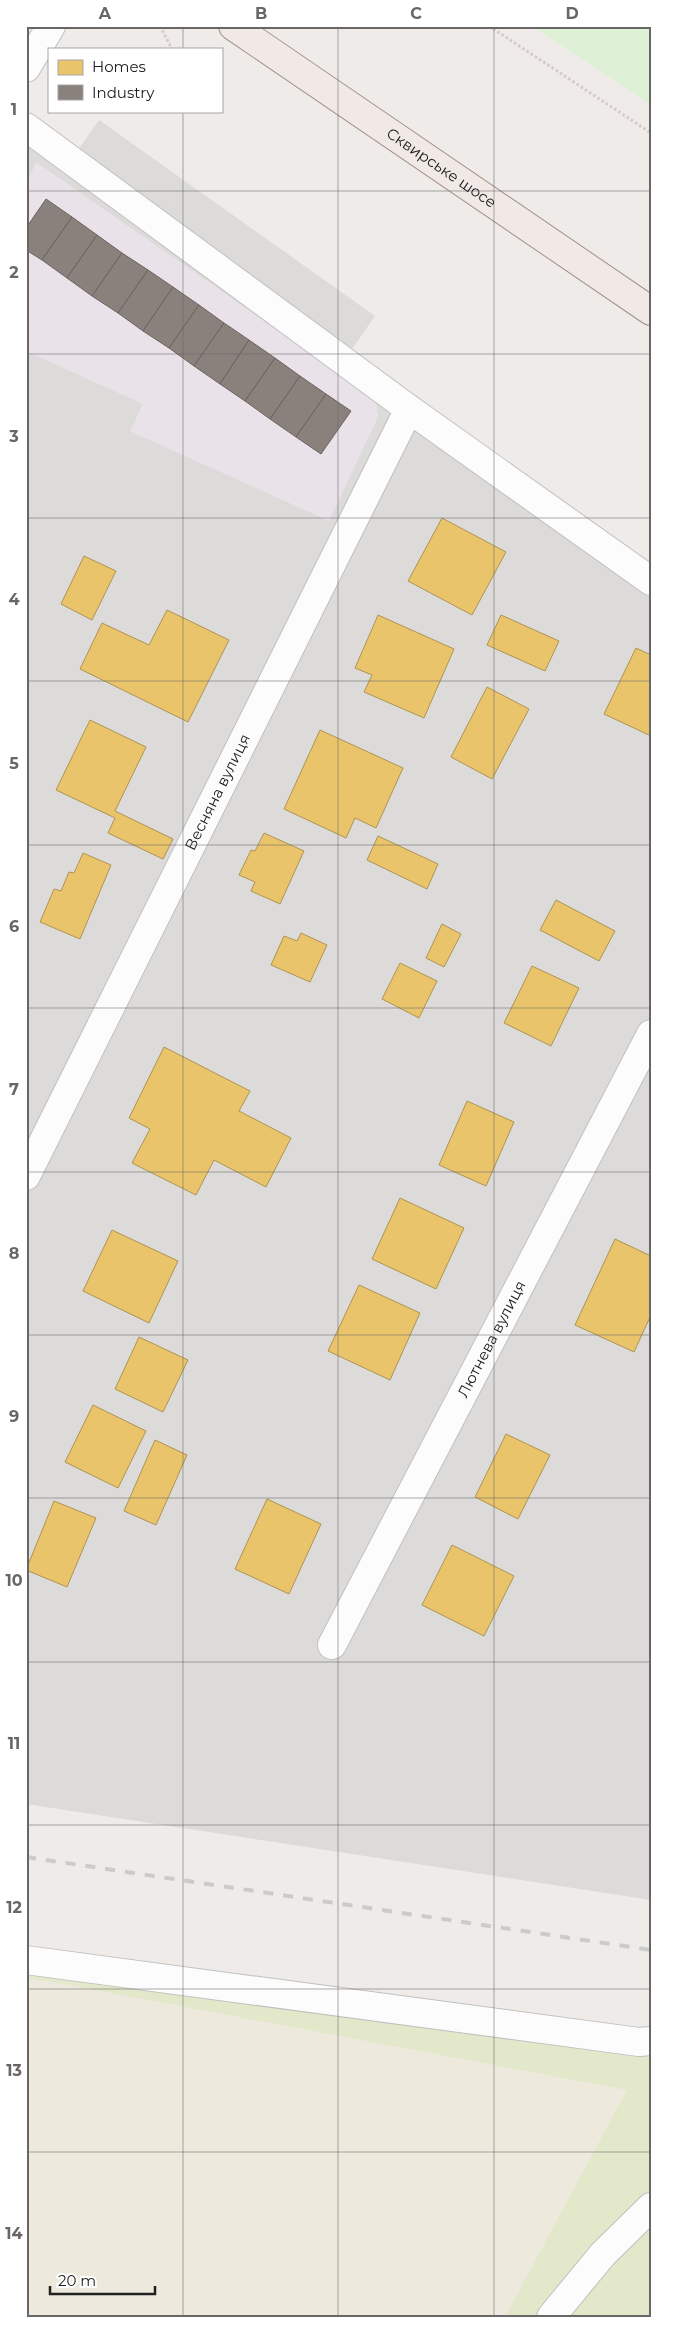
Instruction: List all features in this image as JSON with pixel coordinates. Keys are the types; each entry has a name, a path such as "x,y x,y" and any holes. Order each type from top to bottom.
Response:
{"main road":[{"name":"Сквирське шосе","path":"233,26 651,311"}],"street":[{"path":"26,68 51,26"},
{"path":"26,127 409,409 651,581"},
{"name":"Весняна вулиця","path":"26,1176 409,409"},
{"name":"Лютнева вулиця","path":"332,1645 651,1034"},
{"path":"26,1960 647,2044"},
{"path":"552,2317 603,2254 651,2207"}],"path":[{"path":"160,26 171,48"},
{"path":"489,26 651,133"}],"shaded area":[{"path":"26,118 651,569 651,1900 26,1804"},
{"path":"99,120 375,316 350,352 74,156"},
{"path":"36,162 371,395 377,405 378,417 329,521 130,431 143,404 26,351 26,186"},
{"path":"26,1977 628,2090 505,2317 26,2317"}],"green space":[{"path":"532,26 651,26 651,105"},
{"path":"26,1949 651,2048 651,2317 505,2317 627,2090 26,1977"}],"building: Homes":[{"path":"442,518 506,552 472,615 408,581"},
{"path":"84,556 116,571 92,620 61,604"},
{"path":"167,610 229,640 188,722 80,669 102,623 149,645"},
{"path":"378,615 454,649 424,718 364,692 372,675 355,668"},
{"path":"501,615 559,641 545,671 487,645"},
{"path":"636,648 651,655 651,736 604,714"},
{"path":"487,687 529,709 492,779 451,757"},
{"path":"90,720 146,747 115,811 173,839 163,859 108,833 115,818 56,790"},
{"path":"320,730 403,768 376,828 355,818 346,838 284,809"},
{"path":"264,833 304,851 280,904 251,891 255,882 239,875 251,850 255,851"},
{"path":"378,836 438,864 427,889 367,860"},
{"path":"83,853 111,865 80,939 40,922 54,889 61,891 69,872 74,873"},
{"path":"556,900 615,931 599,961 540,930"},
{"path":"442,924 461,934 444,967 426,958"},
{"path":"301,933 327,945 310,982 271,965 284,936 297,941"},
{"path":"400,963 437,981 419,1018 382,999"},
{"path":"532,966 579,988 551,1046 504,1023"},
{"path":"164,1047 250,1091 239,1111 291,1138 266,1187 214,1160 196,1195 132,1163 150,1129 129,1118"},
{"path":"467,1101 514,1122 486,1186 439,1165"},
{"path":"400,1198 464,1228 436,1289 372,1259"},
{"path":"112,1230 178,1261 149,1323 83,1291"},
{"path":"615,1239 651,1256 651,1315 634,1352 575,1325"},
{"path":"359,1285 420,1313 390,1380 328,1351"},
{"path":"139,1337 188,1360 163,1412 115,1389"},
{"path":"93,1405 146,1431 118,1488 65,1462"},
{"path":"506,1434 550,1455 518,1519 475,1497"},
{"path":"155,1440 187,1455 156,1525 124,1511"},
{"path":"267,1499 321,1524 289,1594 235,1569"},
{"path":"54,1501 96,1518 67,1587 26,1570"},
{"path":"452,1545 514,1576 484,1636 422,1605"}],"building: Industry":[{"path":"46,199 72,217 42,260 26,250 26,228"},
{"path":"72,217 97,235 67,278 42,260"},
{"path":"97,235 122,253 92,296 67,278"},
{"path":"122,253 148,270 118,313 92,296"},
{"path":"148,270 173,287 143,331 118,313"},
{"path":"173,287 199,305 169,348 143,331"},
{"path":"199,305 224,323 194,366 169,348"},
{"path":"224,323 249,340 220,384 194,366"},
{"path":"249,340 275,358 245,401 220,384"},
{"path":"275,358 300,376 270,419 245,401"},
{"path":"300,376 326,394 296,437 270,419"},
{"path":"326,394 351,411 321,454 296,437"}],"railway":[{"path":"26,1857 651,1950"}]}
